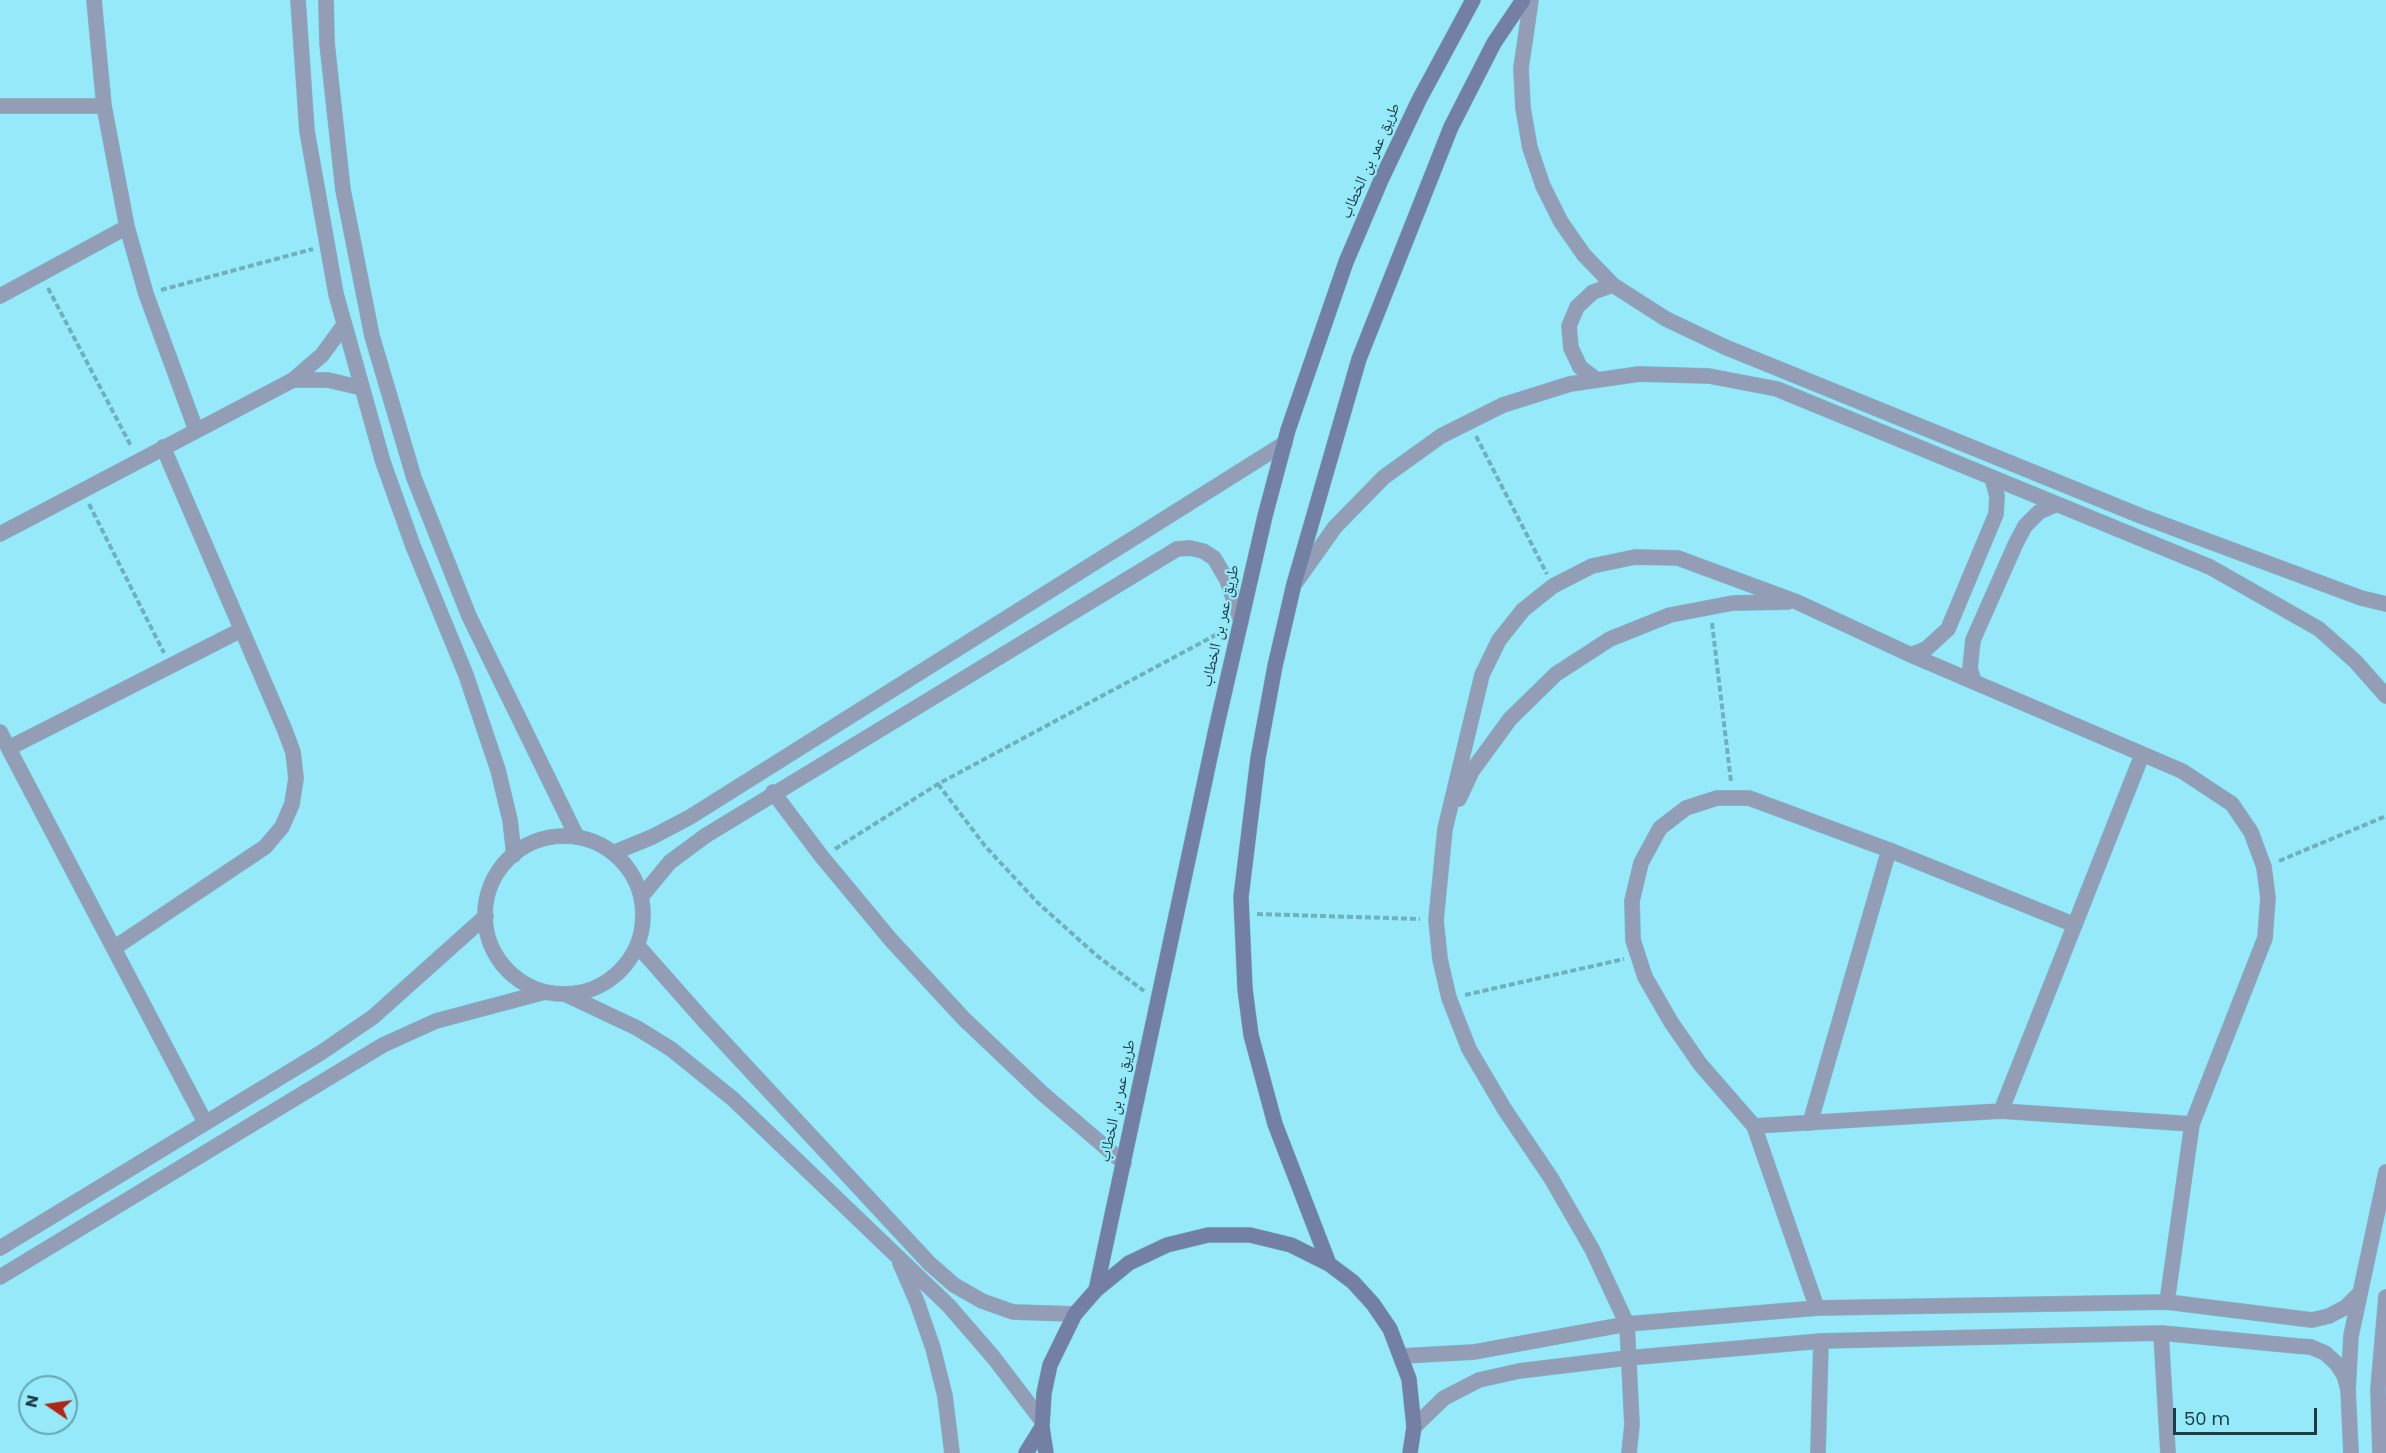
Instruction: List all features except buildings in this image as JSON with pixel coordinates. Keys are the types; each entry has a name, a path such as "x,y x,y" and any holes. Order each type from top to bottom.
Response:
{"street":[{"path":"94,0 104,106 127,227 146,294 196,430"},
{"path":"298,0 308,131 326,246 344,325 383,462 413,546 449,628 486,732 510,820 514,855"},
{"path":"326,0 327,42 343,190 372,336 414,478 469,616 577,837"},
{"name":"طريق عمر بن الخطاب","path":"1096,1290 1241,621 1285,443 1319,335 1376,190 1419,99 1473,0"},
{"path":"1329,1264 1275,1125 1262,1080 1245,989 1241,913 1245,851 1258,759 1275,666 1294,584 1359,359 1451,127 1494,43 1523,0"},
{"path":"1532,0 1521,68 1523,108 1530,148 1543,186 1561,222 1584,255 1613,285 1666,319 1725,348 2141,516 2361,598 2386,604"},
{"path":"0,106 104,106"},
{"path":"0,296 127,227"},
{"path":"1597,380 1580,367 1570,348 1569,326 1577,307 1593,292 1613,285"},
{"path":"0,534 293,380 322,355 344,325"},
{"path":"1294,584 1335,527 1384,477 1441,436 1503,405 1570,384 1639,375 1709,376 1777,389 2211,567 2319,629 2355,661 2386,696"},
{"path":"293,380 328,380 362,388"},
{"path":"613,853 652,837 690,817 1285,443"},
{"path":"114,948 266,848 282,827 292,804 296,778 293,752 163,447"},
{"path":"1911,655 1926,649 1948,629 1996,514 1997,496 1992,478"},
{"path":"1974,682 1970,668 1973,640 2016,543 2025,526 2039,512 2056,504"},
{"path":"641,897 687,848 773,792 1177,549 1196,549 1214,558 1227,580 1241,621"},
{"path":"1629,1453 1632,1425 1627,1324 1580,1229 1469,1048 1449,998 1440,959 1436,920 1445,829 1482,675 1499,640 1523,610 1553,586 1592,566 1635,557 1678,558 1797,602 1911,655 2142,756 2182,771 2232,804 2251,832 2264,867 2268,898 2265,938 2192,1124 2166,1302"},
{"path":"1445,829 1478,762 1510,718 1556,674 1610,639 1670,615 1732,603 1797,602"},
{"path":"9,748 241,630"},
{"path":"0,732 205,1122"},
{"path":"2001,1111 2142,756"},
{"path":"773,792 822,857 891,940 964,1019 1041,1093 1124,1163"},
{"path":"1818,1308 1754,1126 1700,1064 1671,1022 1645,977 1633,940 1632,901 1641,862 1660,828 1686,808 1717,798 1749,798 1889,850 2075,925"},
{"path":"577,837 613,853 630,873 641,897 642,929 630,959 608,981 587,991 565,994 545,992 529,986 502,964 488,933 486,916 493,882 514,855 543,839 577,837"},
{"path":"1810,1123 1889,850"},
{"path":"0,1248 322,1052 373,1017 486,916"},
{"path":"637,945 841,1169 929,1263 954,1285 982,1301 1013,1312 1075,1314"},
{"path":"0,1277 383,1045 436,1021 545,992"},
{"path":"565,994 637,1028 703,1073 972,1331 1042,1424"},
{"path":"1754,1126 2001,1111 2192,1124"},
{"path":"2350,1453 2348,1389 2351,1336 2386,1172"},
{"path":"1046,1453 1042,1424 1044,1393 1050,1365 1075,1314 1096,1290 1138,1258 1167,1245 1208,1235 1250,1235 1281,1243 1329,1264 1353,1282 1373,1304 1390,1329 1402,1356 1409,1379 1414,1427 1410,1453"},
{"path":"897,1258 917,1302 933,1348 945,1396 952,1453"},
{"path":"1402,1356 1474,1352 1627,1324 1818,1308 2166,1302 2312,1320 2330,1316 2346,1307 2359,1294"},
{"path":"2380,1453 2378,1389 2386,1297"},
{"path":"1414,1427 1444,1398 1479,1380 1519,1371 1627,1358 1821,1341 2161,1333 2311,1347 2325,1353 2336,1363 2344,1375 2348,1389"},
{"path":"2161,1333 2168,1453"},
{"path":"1818,1453 1821,1341"},
{"path":"1026,1453 1042,1424"}],"path":[{"path":"146,294 326,246"},
{"path":"41,275 139,460"},
{"path":"1469,422 1553,586"},
{"path":"82,490 171,666"},
{"path":"1711,607 1732,798"},
{"path":"822,857 938,784 1241,621"},
{"path":"938,784 985,846 1038,903 1096,955 1158,1001"},
{"path":"2264,867 2386,816"},
{"path":"1241,913 1436,920"},
{"path":"1449,998 1639,956"}]}
